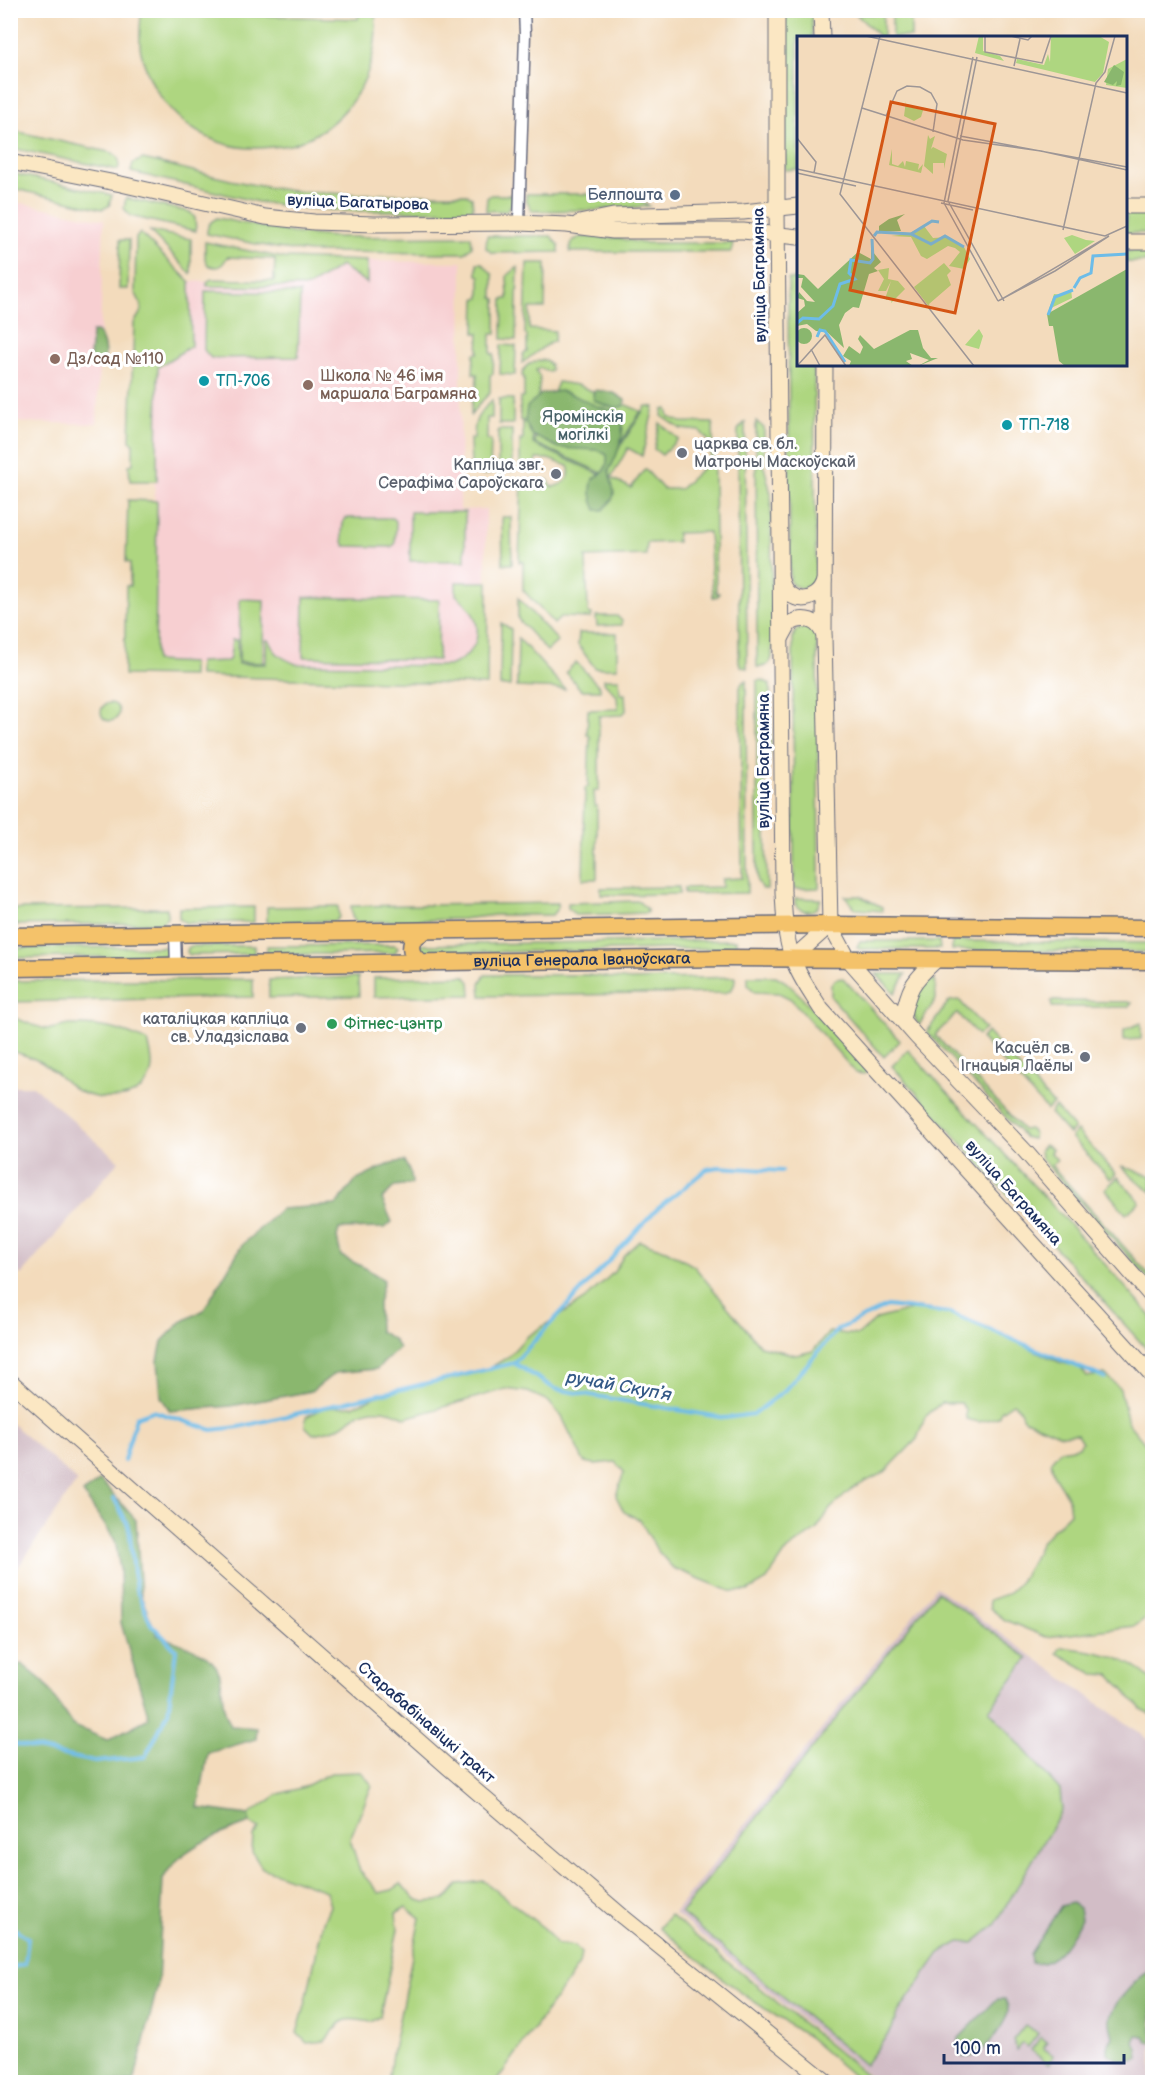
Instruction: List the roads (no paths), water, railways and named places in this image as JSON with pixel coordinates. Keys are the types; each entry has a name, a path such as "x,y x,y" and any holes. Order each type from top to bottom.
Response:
{"main road":[{"name":"вуліца Генерала Іваноўскага","path":"10,936 830,925 1152,928"},
{"path":"424,931 413,939 411,948 415,958 425,963"},
{"path":"393,932 402,940 404,949 401,958 393,964"},
{"name":"вуліца Генерала Іваноўскага","path":"10,969 630,959 1152,962"}],"street":[{"path":"519,223 524,10"},
{"name":"вуліца Баграмяна","path":"777,10 783,892 785,926 792,959 802,980 821,1009 1152,1375"},
{"path":"821,10 822,36"},
{"name":"вуліца Багатырова","path":"10,162 122,184 265,217 314,222 519,223 567,225 613,231 743,231 797,237"},
{"name":"вуліца Багатырова","path":"567,225 613,216 743,212 797,206"},
{"path":"1127,206 1152,206"},
{"path":"1127,242 1152,242"},
{"path":"781,577 786,592 795,598 811,598 820,591 824,581 825,366"},
{"path":"824,575 830,925 849,960 1025,1152 1152,1297"},
{"path":"782,637 789,624 804,619 819,626 824,636"},
{"path":"792,959 830,925"},
{"path":"175,934 176,966"},
{"path":"902,1019 916,978 935,961"},
{"name":"Старабабінавіцкі тракт","path":"10,1381 570,1872 827,2082"}],"waterway":[{"path":"514,1363 656,1210 707,1169 719,1167 782,1171"},
{"name":"ручай Скупʼя","path":"124,1461 136,1417 153,1411 212,1430 239,1427 514,1363 555,1389 725,1418 754,1414 784,1391 837,1330 887,1306 950,1313 1105,1378"},
{"name":"ручай Скупʼя","path":"10,1743 95,1762 145,1757 168,1713 176,1650 151,1624 136,1589 129,1527 114,1498"},
{"name":"ручай Скупʼя","path":"10,1926 28,1938 25,1964 10,1968"}],"place":[{"name":"Белпошта","path":"675,195"},
{"name":"Дз/сад №110","path":"55,359"},
{"name":"ТП-706","path":"204,381"},
{"name":"Школа № 46 імя маршала Баграмяна","path":"308,385"},
{"name":"ТП-718","path":"1007,425"},
{"name":"царква св. бл. Матроны Маскоўскай","path":"682,453"},
{"name":"Капліца звг. Серафіма Сароўскага","path":"556,474"},
{"name":"Фітнес-цэнтр","path":"332,1024"},
{"name":"каталіцкая капліца св. Уладзіслава","path":"301,1028"},
{"name":"Касцёл св. Ігнацыя Лаёлы","path":"1085,1057"}],"park label":[{"name":"Яромінскія могілкі","path":"583,426"}]}
